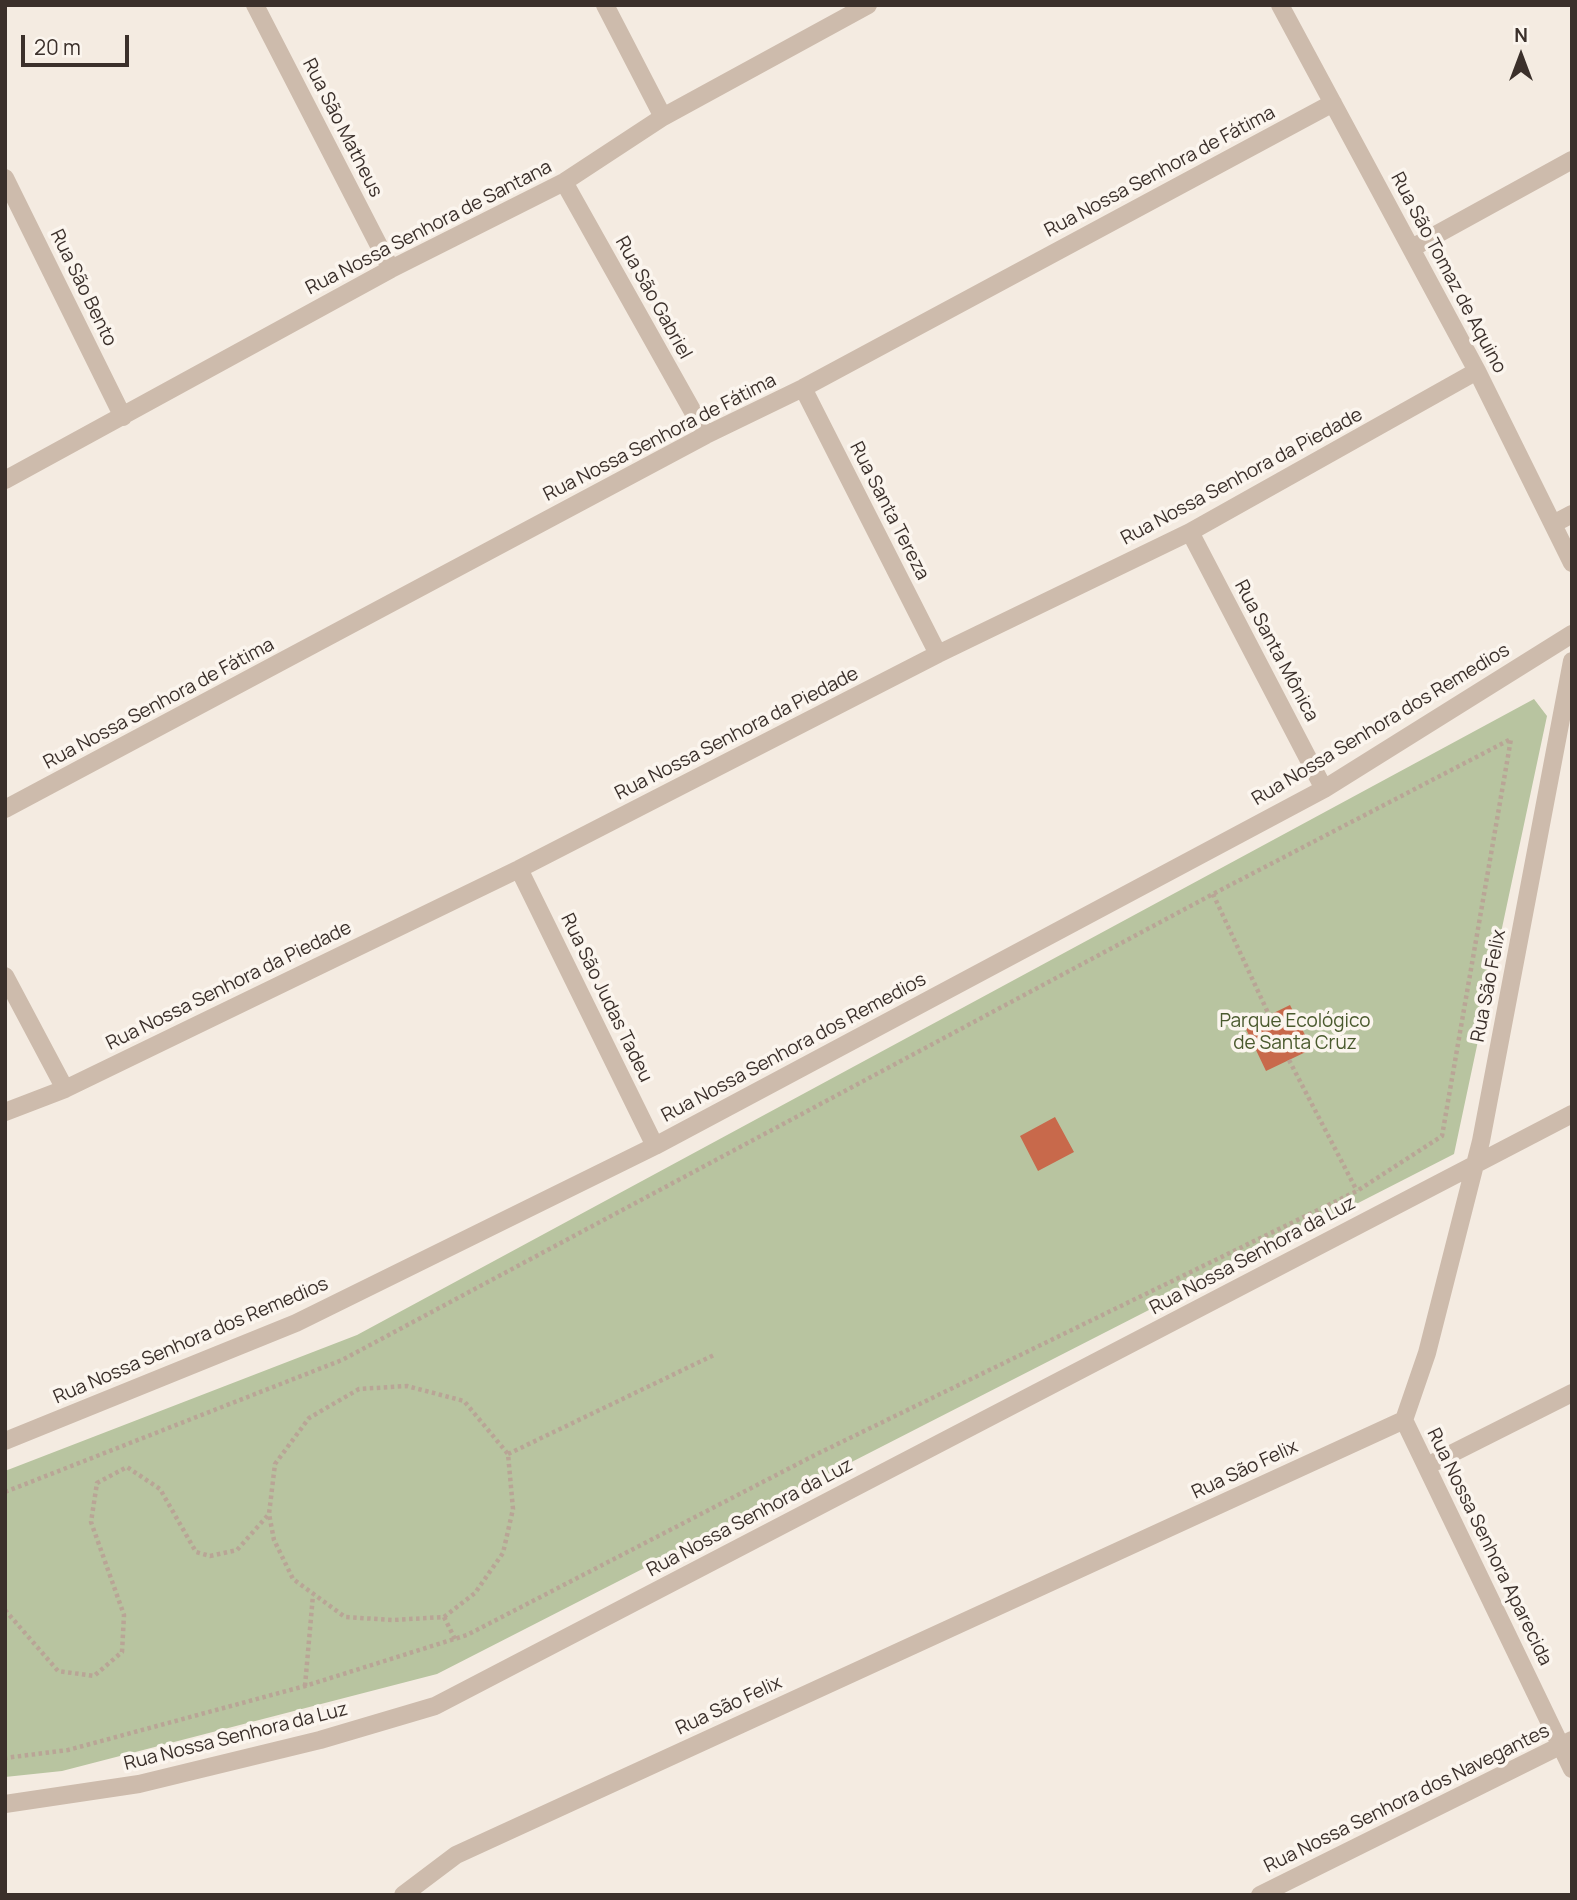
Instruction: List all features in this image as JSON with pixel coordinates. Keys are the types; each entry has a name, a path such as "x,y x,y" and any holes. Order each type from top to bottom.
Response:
{"street":[{"name":"Rua São Matheus","path":"255,5 391,269"},
{"path":"605,5 663,117"},
{"name":"Rua Nossa Senhora de Santana","path":"5,480 391,269 564,182 663,117 868,5"},
{"name":"Rua São Tomaz de Aquino","path":"1280,5 1477,371 1555,523 1572,563"},
{"name":"Rua Nossa Senhora de Fátima","path":"5,809 706,435 803,388 1333,103"},
{"path":"1412,248 1572,160"},
{"name":"Rua São Bento","path":"5,178 123,417"},
{"name":"Rua São Gabriel","path":"564,182 706,435"},
{"name":"Rua Nossa Senhora da Piedade","path":"5,1112 65,1089 519,869 938,654 1190,532 1477,371"},
{"name":"Rua Santa Tereza","path":"803,388 938,654"},
{"path":"1555,523 1572,514"},
{"name":"Rua Santa Mônica","path":"1190,532 1324,789"},
{"name":"Rua Nossa Senhora dos Remedios","path":"5,1441 296,1323 655,1146 1324,789 1572,634"},
{"name":"Rua São Felix","path":"403,1895 456,1855 1404,1420 1427,1353 1476,1163 1572,661"},
{"name":"Rua São Judas Tadeu","path":"519,869 655,1146"},
{"path":"5,976 65,1089"},
{"name":"Rua Nossa Senhora da Luz","path":"5,1804 139,1784 320,1740 435,1706 1572,1114"},
{"path":"1429,1465 1572,1393"},
{"name":"Rua Nossa Senhora Aparecida","path":"1404,1420 1429,1465 1566,1743 1572,1769"},
{"name":"Rua Nossa Senhora dos Navegantes","path":"1260,1895 1566,1743"}],"path":[{"path":"5,1492 342,1360 1213,894 1511,739 1442,1136 1357,1191 827,1449 455,1639 305,1686 68,1750 5,1758"},
{"path":"1213,894 1269,1015"},
{"path":"1289,1060 1357,1191"},
{"path":"508,1454 716,1354"},
{"path":"407,1386 464,1401 508,1454 513,1509 503,1553 475,1592 444,1617 393,1620 345,1617 293,1579 274,1540 269,1514 275,1464 309,1418 359,1389 407,1386"},
{"path":"5,1610 58,1671 94,1676 122,1652 124,1615 91,1522 97,1483 127,1466 160,1489 196,1552 210,1556 237,1550 269,1514"},
{"path":"305,1686 313,1594"},
{"path":"444,1617 455,1639"}],"green space":[{"name":"Parque Ecológico de Santa Cruz","path":"1534,699 1547,716 1454,1154 437,1674 62,1771 5,1777 5,1471 357,1335"}],"building":[{"path":"1290,1005 1312,1049 1266,1071 1245,1027"},
{"path":"1055,1117 1074,1152 1038,1171 1020,1136"}]}
